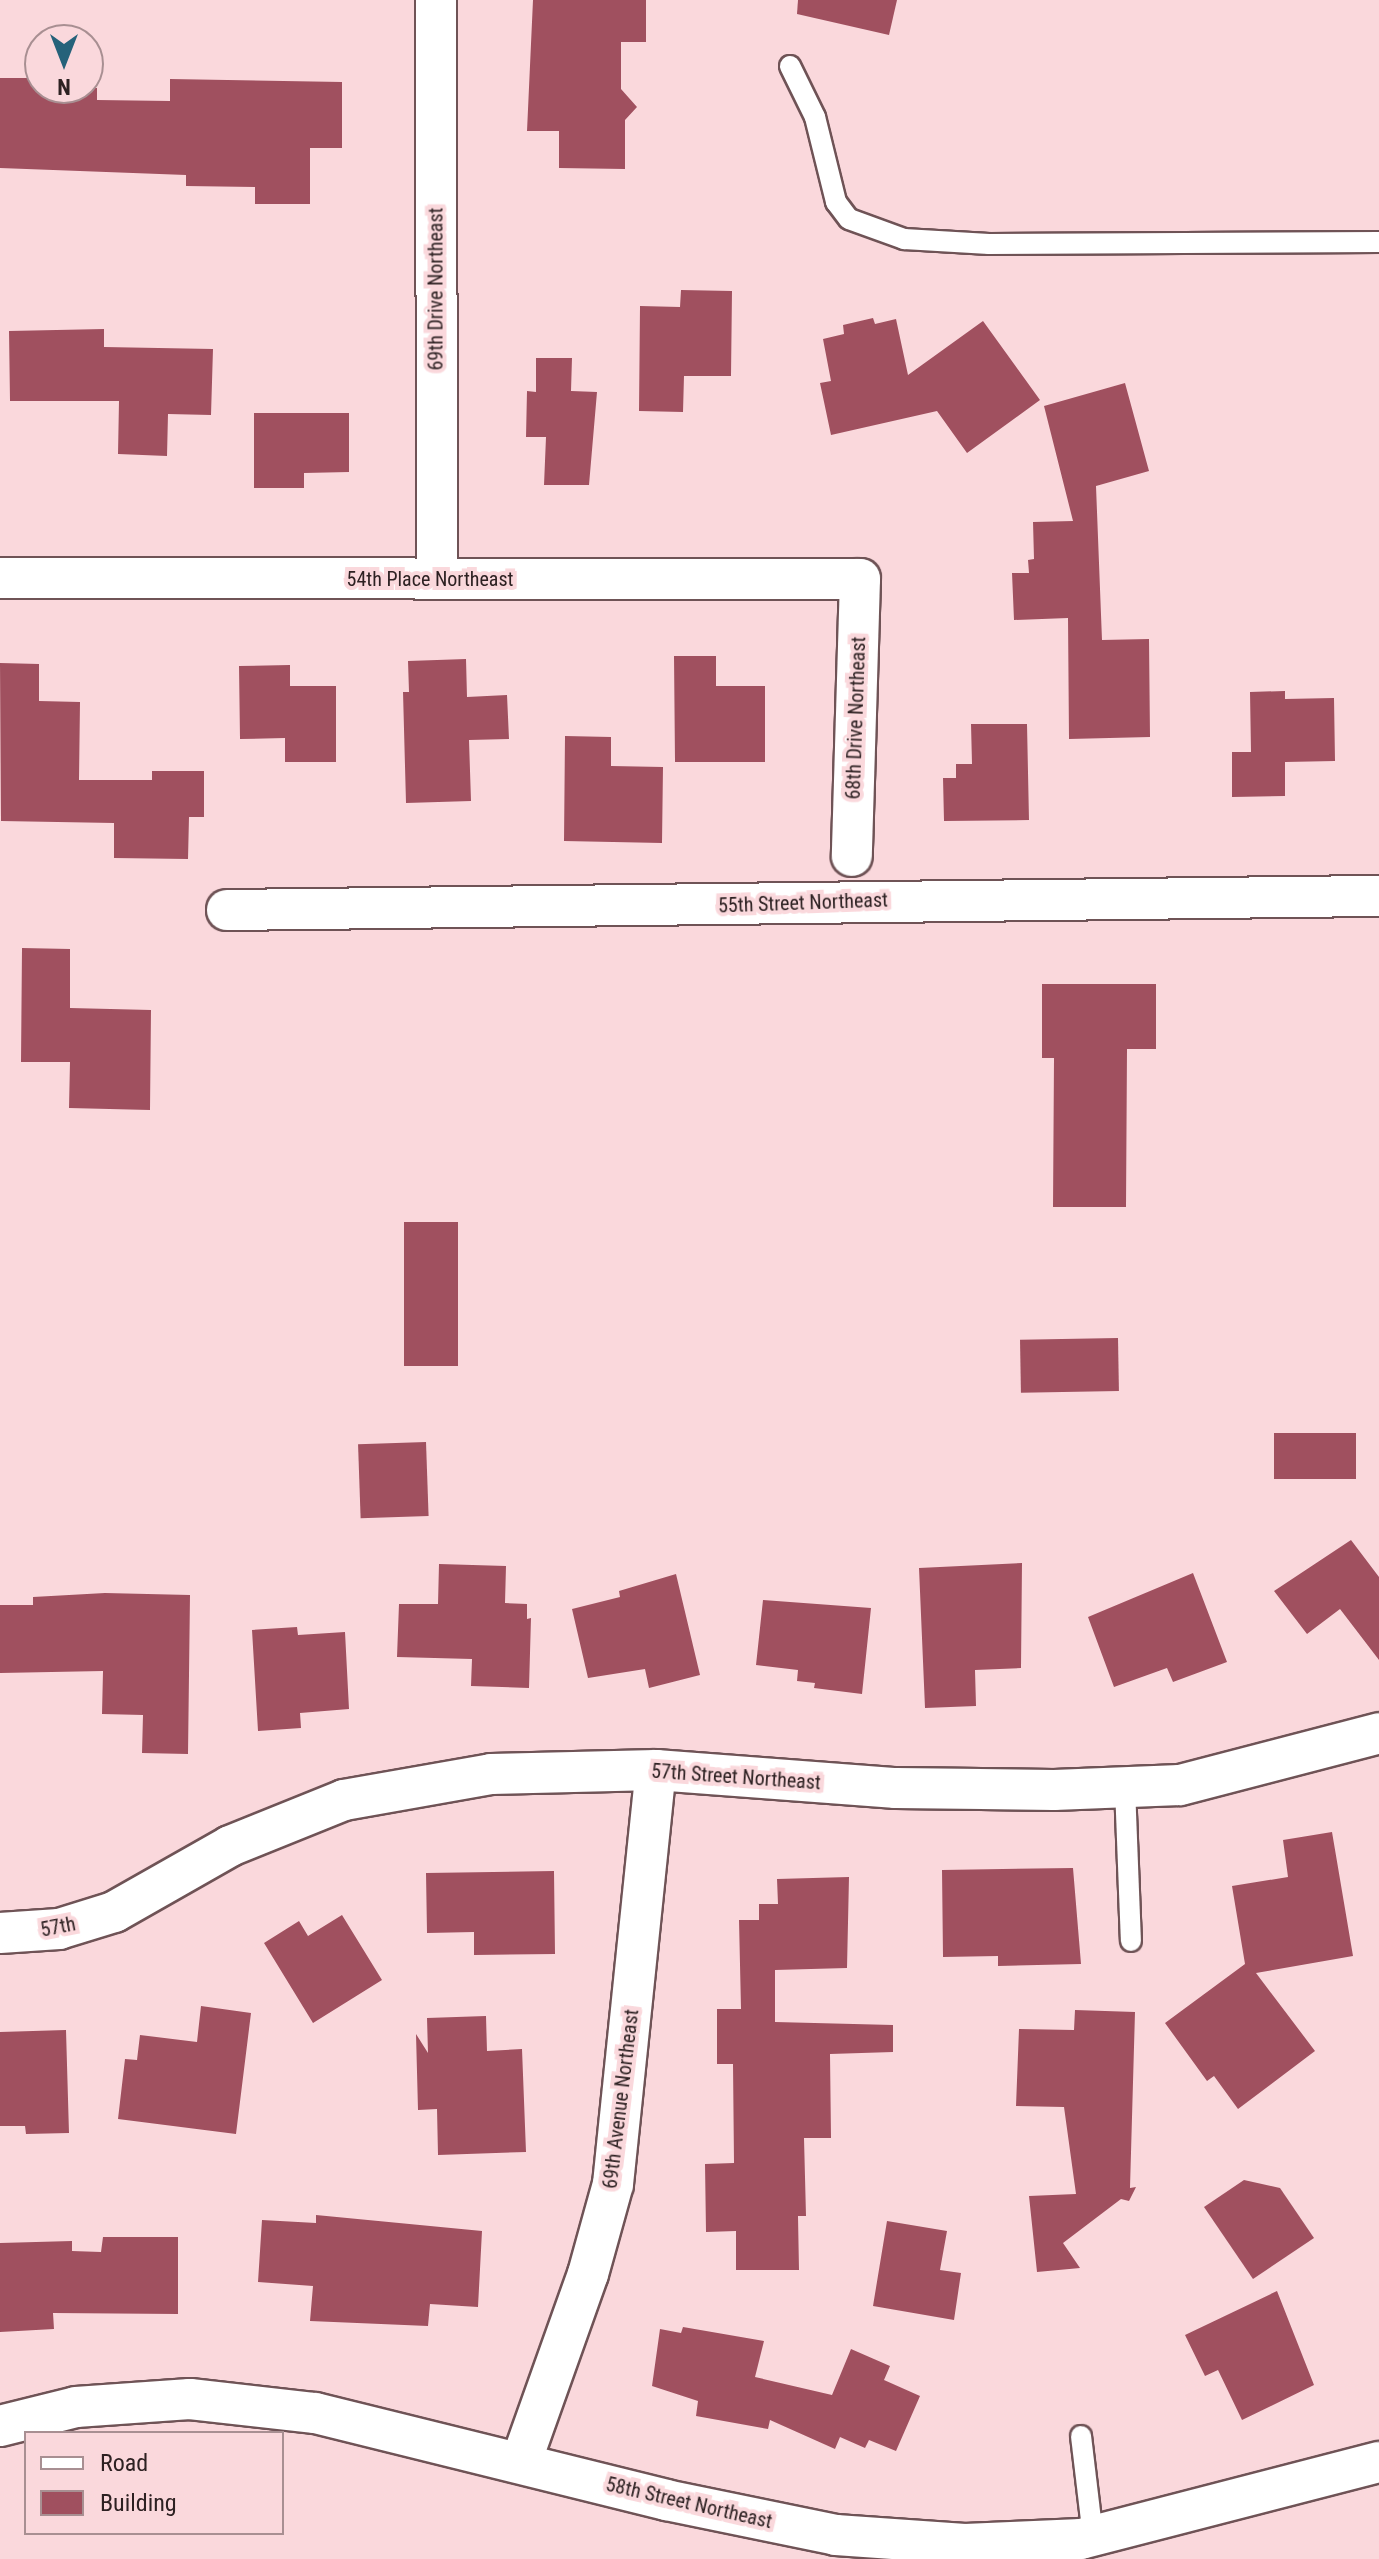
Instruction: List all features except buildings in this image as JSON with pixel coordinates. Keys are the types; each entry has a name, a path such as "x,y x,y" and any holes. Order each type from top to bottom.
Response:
{"street":[{"name":"69th Drive Northeast","path":"436,0 437,579"},
{"name":"54th Place Northeast","path":"0,578 860,579"},
{"name":"68th Drive Northeast","path":"852,856 860,579"},
{"name":"55th Street Northeast","path":"227,910 1379,896"},
{"name":"57th Street Northeast","path":"114,1912 230,1846 344,1800 491,1774 656,1770 896,1788 1180,1785 1379,1733"},
{"name":"69th Avenue Northeast","path":"521,2462 588,2274 613,2184 656,1770"},
{"name":"57th","path":"0,1933 59,1929 114,1912"},
{"name":"58th Street Northeast","path":"0,2426 76,2407 190,2399 315,2413 836,2535 965,2544 1093,2537 1379,2462"}],"lane":[{"path":"790,66 815,117 836,202 849,219 904,239 989,244 1379,242"},
{"path":"1125,1787 1131,1941"},
{"path":"1081,2436 1093,2537"}]}
